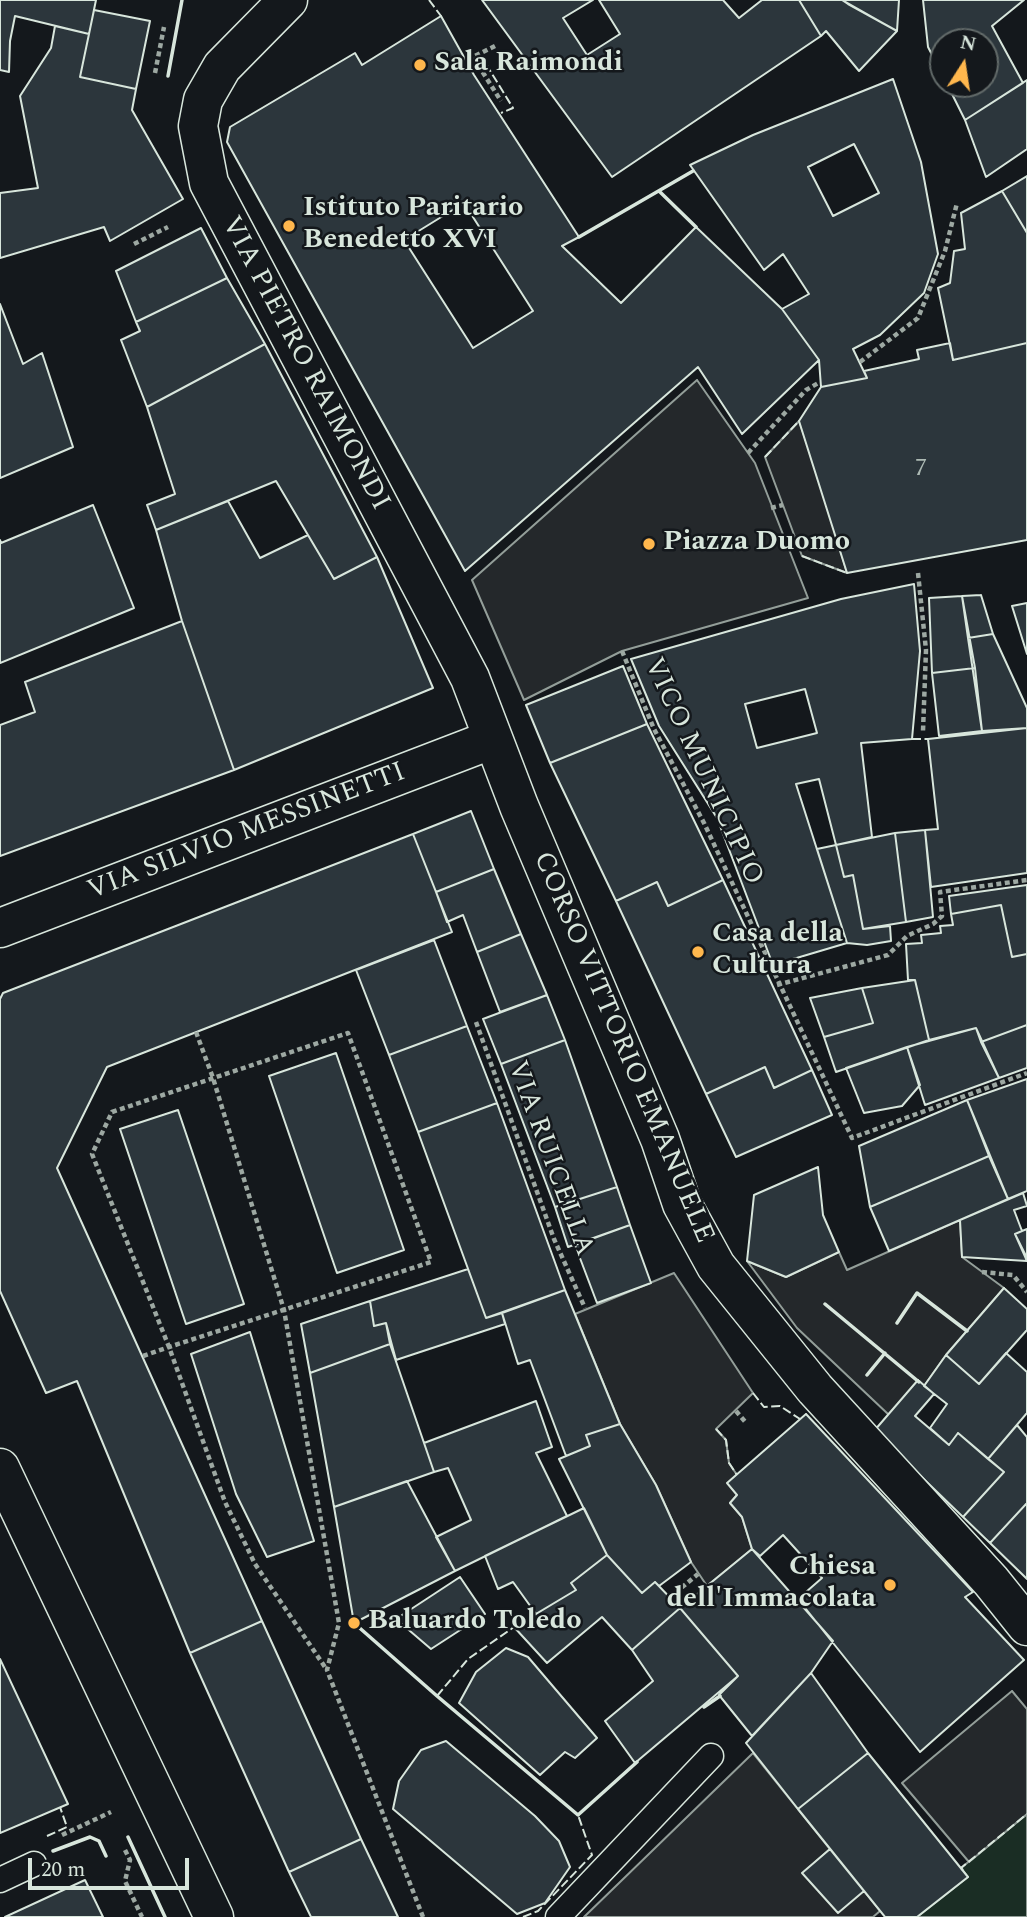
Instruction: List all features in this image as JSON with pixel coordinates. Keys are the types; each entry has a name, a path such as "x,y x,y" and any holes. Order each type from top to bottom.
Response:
{"street":[{"name":"VIA PIETRO RAIMONDI","path":"288,0 222,67 203,100 198,126 209,183 450,637 470,678 493,738"},
{"name":"VIA SILVIO MESSINETTI","path":"0,928 493,738"},
{"name":"CORSO VITTORIO EMANUELE","path":"493,738 660,1139 682,1204 716,1266 815,1389 991,1581 1027,1626"},
{"path":"0,1468 214,1917"}],"lane":[{"path":"558,1917 711,1756"},
{"path":"0,1880 34,1864"}],"path":[{"path":"155,73 164,27"},
{"path":"495,46 473,57 501,101"},
{"path":"860,362 918,318 942,262 957,203"},
{"path":"134,244 168,227"},
{"path":"748,453 806,390 820,382"},
{"path":"771,508 783,505"},
{"path":"918,573 926,650 923,731"},
{"name":"VICO MUNICIPIO","path":"622,651 654,729 704,823 777,985 852,1138 1027,1073"},
{"path":"777,985 888,955 907,936 933,924 942,916 940,892 1027,880"},
{"name":"VIA RUICELLA","path":"476,1023 554,1239 585,1308"},
{"path":"196,1032 284,1310 339,1623 327,1670"},
{"path":"143,1356 169,1347 431,1262 348,1034 112,1111 92,1154 169,1347 225,1502 249,1552 327,1670 423,1917"},
{"path":"982,1272 1013,1275 1027,1292"},
{"path":"736,1410 747,1424"},
{"path":"676,1593 698,1574"},
{"path":"60,1836 83,1825"},
{"path":"130,1860 125,1881 142,1917"}],"green space":[{"path":"1027,1814 1027,1917 917,1917 968,1877 961,1868"}],"shaded area":[{"name":"Piazza Duomo","path":"697,380 755,463 808,598 622,651 524,700 472,580"},
{"path":"799,421 823,490 847,573 802,556 765,457"},
{"path":"960,1220 962,1257 1004,1288 946,1355 924,1386 889,1415 797,1328 747,1261 786,1277 839,1252 847,1270"},
{"path":"674,1273 753,1393 716,1429 726,1440 729,1463 737,1475 737,1495 730,1503 742,1517 752,1549 707,1586 691,1562 656,1485 620,1424 575,1314"},
{"path":"1012,1691 1027,1709 1027,1814 969,1862 902,1783"},
{"path":"753,1753 830,1849 803,1873 864,1891 880,1911 873,1917 584,1917"}],"building":[{"path":"0,0 96,0 89,34 15,16 10,41 9,72 0,70"},
{"path":"482,0 593,0 563,18 587,55 620,34 599,0 723,0 739,18 762,0 799,0 821,36 612,177"},
{"path":"799,0 842,0 897,31 859,71 826,31 821,36"},
{"path":"842,0 899,0 897,31 848,4"},
{"path":"923,0 1024,0 992,26 993,28 929,28 929,49"},
{"path":"94,10 150,21 136,89 80,77"},
{"path":"441,16 474,75 579,237 562,246 621,303 696,227 782,309 819,360 742,434 698,367 465,571 227,142 230,127 355,53 362,65","holes":["464,203 533,311 473,348 404,240"]},
{"path":"55,26 89,34 80,77 136,89 132,110 183,199 110,241 104,227 0,258 0,193 38,188 20,96 51,48"},
{"path":"999,39 1023,83 965,120 954,98 999,98"},
{"path":"893,79 921,162 938,254 924,293 880,335 853,349 867,378 821,387 819,360 782,309 809,294 783,254 764,270 690,165 753,135","holes":["854,144 879,193 833,216 808,167"]},
{"path":"1027,80 1027,149 986,177 965,120"},
{"path":"1027,176 1027,233 1002,191"},
{"path":"1002,191 1027,233 1027,343 953,360 938,288 950,283 954,251 965,249 961,213"},
{"path":"201,228 227,278 136,322 116,271"},
{"path":"227,278 265,344 147,407 121,340 140,331 136,322"},
{"path":"0,304 23,364 42,353 73,447 0,478"},
{"path":"950,343 953,360 1027,343 1027,540 847,573 799,421 821,387 867,378 864,371 919,359 917,350"},
{"path":"265,344 377,557 334,579 276,481 156,530 147,505 175,494 147,407"},
{"path":"228,501 260,558 308,535 334,579 377,557 433,688 234,770 182,621 156,530"},
{"path":"93,505 134,608 0,663 0,540 1,543"},
{"path":"914,584 920,651 912,739 861,743 872,837 836,845 819,779 796,784 847,943 773,965 717,818 659,726 631,659 841,599","holes":["805,689 817,733 757,748 745,704"]},
{"path":"981,595 993,634 968,638 962,596"},
{"path":"962,596 975,668 932,673 929,598"},
{"path":"1027,603 1027,654 1012,606"},
{"path":"182,621 234,770 0,856 0,725 35,712 25,682"},
{"path":"993,634 1027,708 1027,728 982,731 968,638"},
{"path":"623,666 647,724 550,763 526,705"},
{"path":"975,668 982,731 939,736 932,673"},
{"path":"647,724 723,880 668,906 657,882 616,901 550,763"},
{"path":"1027,728 1027,873 931,887 925,830 938,829 928,739"},
{"path":"471,811 494,869 436,892 413,834"},
{"path":"925,830 933,917 906,922 895,833"},
{"path":"895,833 906,922 863,929 853,875 844,877 836,845"},
{"path":"413,834 452,932 107,1067 57,1168 262,1621 190,1653 77,1381 46,1393 0,1291 0,999 3,993"},
{"path":"836,845 844,877 853,875 863,929 890,926 891,941 867,945 847,943 817,849"},
{"path":"494,869 521,934 477,952 463,915 447,922 436,892"},
{"name":"Casa della Cultura","path":"723,880 812,1070 774,1088 765,1067 706,1094 616,901 657,882 668,906"},
{"path":"1027,885 1027,954 1012,957 1001,905 951,914 949,896"},
{"path":"1001,905 1012,957 1027,954 1027,1025 981,1042 976,1028 929,1040 915,980 908,980 906,944 922,943 921,935 941,933 940,926 953,925 951,914"},
{"path":"521,934 547,995 500,1012 477,952"},
{"path":"434,940 467,1026 389,1055 356,970"},
{"path":"915,980 929,1040 836,1072 824,1037 873,1023 862,988"},
{"path":"862,988 873,1023 824,1037 810,998"},
{"path":"547,995 565,1040 501,1064 483,1019"},
{"path":"1027,1025 1027,1068 999,1078 981,1042"},
{"path":"467,1026 497,1103 418,1132 389,1055"},
{"path":"976,1028 999,1078 925,1105 907,1047"},
{"path":"565,1040 617,1187 555,1207 501,1064"},
{"path":"907,1047 920,1085 902,1106 864,1113 846,1068"},
{"path":"336,1053 404,1250 337,1273 269,1076"},
{"path":"765,1067 774,1088 812,1070 832,1115 736,1157 706,1094"},
{"path":"1027,1079 1027,1191 1008,1199 967,1100"},
{"path":"967,1100 989,1156 870,1207 859,1146"},
{"path":"497,1103 565,1290 486,1318 418,1132"},
{"path":"178,1110 244,1304 186,1324 120,1129"},
{"path":"989,1156 1008,1199 889,1251 870,1207"},
{"path":"818,1167 823,1215 839,1252 786,1277 747,1261 754,1195"},
{"path":"617,1187 630,1225 568,1247 555,1207"},
{"path":"1023,1193 1027,1206 1014,1210 1022,1231 1015,1234 1027,1261 962,1257 960,1220"},
{"path":"630,1225 651,1283 597,1303 575,1245"},
{"path":"1027,1229 1027,1258 1015,1234"},
{"path":"468,1269 486,1318 502,1313 505,1324 396,1360 386,1323 374,1326 370,1301"},
{"path":"1004,1288 1027,1309 1027,1330 979,1384 946,1355"},
{"path":"565,1290 620,1424 586,1435 590,1446 566,1456 530,1360 518,1364 502,1313"},
{"path":"370,1301 374,1326 386,1323 390,1344 310,1373 301,1324"},
{"path":"250,1332 314,1541 267,1557 236,1494 191,1354"},
{"path":"390,1344 434,1472 334,1507 310,1373"},
{"path":"1006,1353 1027,1372 1027,1413 988,1459 958,1433 949,1445 930,1428 947,1404 924,1386 946,1355 979,1384"},
{"path":"918,1380 934,1394 915,1416 949,1445 958,1433 1004,1472 963,1517 874,1431"},
{"path":"536,1401 552,1447 536,1453 567,1516 455,1571 436,1537 471,1520 448,1468 434,1472 424,1443"},
{"name":"Chiesa dell'Immacolata","path":"806,1414 973,1592 965,1597 1024,1660 920,1752 798,1599 822,1578 783,1535 760,1556 752,1549 742,1517 730,1503 737,1495 727,1483"},
{"path":"620,1424 656,1485 691,1562 659,1586 655,1582 642,1593 607,1555 559,1459 590,1446 586,1435"},
{"path":"1017,1425 1027,1437 1027,1503 990,1543 963,1517 1004,1472 988,1459"},
{"path":"407,1481 455,1571 354,1623 334,1507"},
{"path":"1027,1503 1027,1579 990,1543"},
{"path":"584,1508 607,1555 571,1583 576,1590 536,1614 513,1582 498,1589 485,1556"},
{"path":"752,1549 833,1641 811,1673 752,1736 719,1695 738,1676 680,1608"},
{"path":"607,1555 642,1593 655,1582 680,1608 632,1650 602,1617 547,1663 514,1627 576,1590 571,1583"},
{"path":"460,1577 485,1614 431,1649 396,1619"},
{"path":"680,1608 738,1676 635,1763 605,1721 653,1681 632,1650"},
{"path":"262,1621 361,1839 289,1872 190,1653"},
{"path":"506,1648 528,1657 597,1738 575,1758 565,1752 540,1775 459,1703 476,1672"},
{"path":"0,1659 68,1804 0,1833"},
{"path":"811,1673 868,1753 798,1809 746,1743"},
{"path":"446,1741 535,1816 559,1841 570,1867 545,1903 517,1914 393,1809 399,1781 421,1750"},
{"path":"868,1753 968,1877 917,1917 885,1917 798,1809"},
{"path":"361,1839 398,1917 311,1917 289,1872"},
{"path":"830,1849 864,1891 838,1913 802,1873"},
{"path":"85,1880 103,1917 5,1917"}],"fence":[{"path":"429,0 441,16"},
{"path":"486,64 513,108 501,113"},
{"path":"765,457 799,421"},
{"path":"802,556 847,573"},
{"path":"912,739 928,739"},
{"path":"753,1393 764,1407 780,1406 800,1419"},
{"path":"716,1429 726,1440 729,1463 737,1475"},
{"path":"437,1696 468,1659 514,1627"},
{"path":"47,1836 67,1827 60,1807"},
{"path":"963,1870 961,1868 1027,1814"},
{"path":"523,1917 538,1911 592,1855 578,1815"}],"wall":[{"path":"168,76 182,0"},
{"path":"579,237 693,171"},
{"path":"659,191 696,227"},
{"path":"897,1323 917,1293 967,1331"},
{"path":"825,1304 919,1382"},
{"path":"867,1375 885,1353"},
{"path":"353,1619 354,1623 437,1696 578,1815 637,1762"},
{"path":"704,1707 720,1696"},
{"path":"53,1851 90,1837 99,1841 106,1856"},
{"path":"128,1837 165,1917"}],"place":[{"name":"Sala Raimondi","path":"420,65"},
{"name":"Istituto Paritario Benedetto XVI","path":"289,226"},
{"name":"Piazza Duomo","path":"649,544"},
{"name":"Casa della Cultura","path":"698,952"},
{"name":"Chiesa dell'Immacolata","path":"890,1585"},
{"name":"Baluardo Toledo","path":"354,1623"}]}
